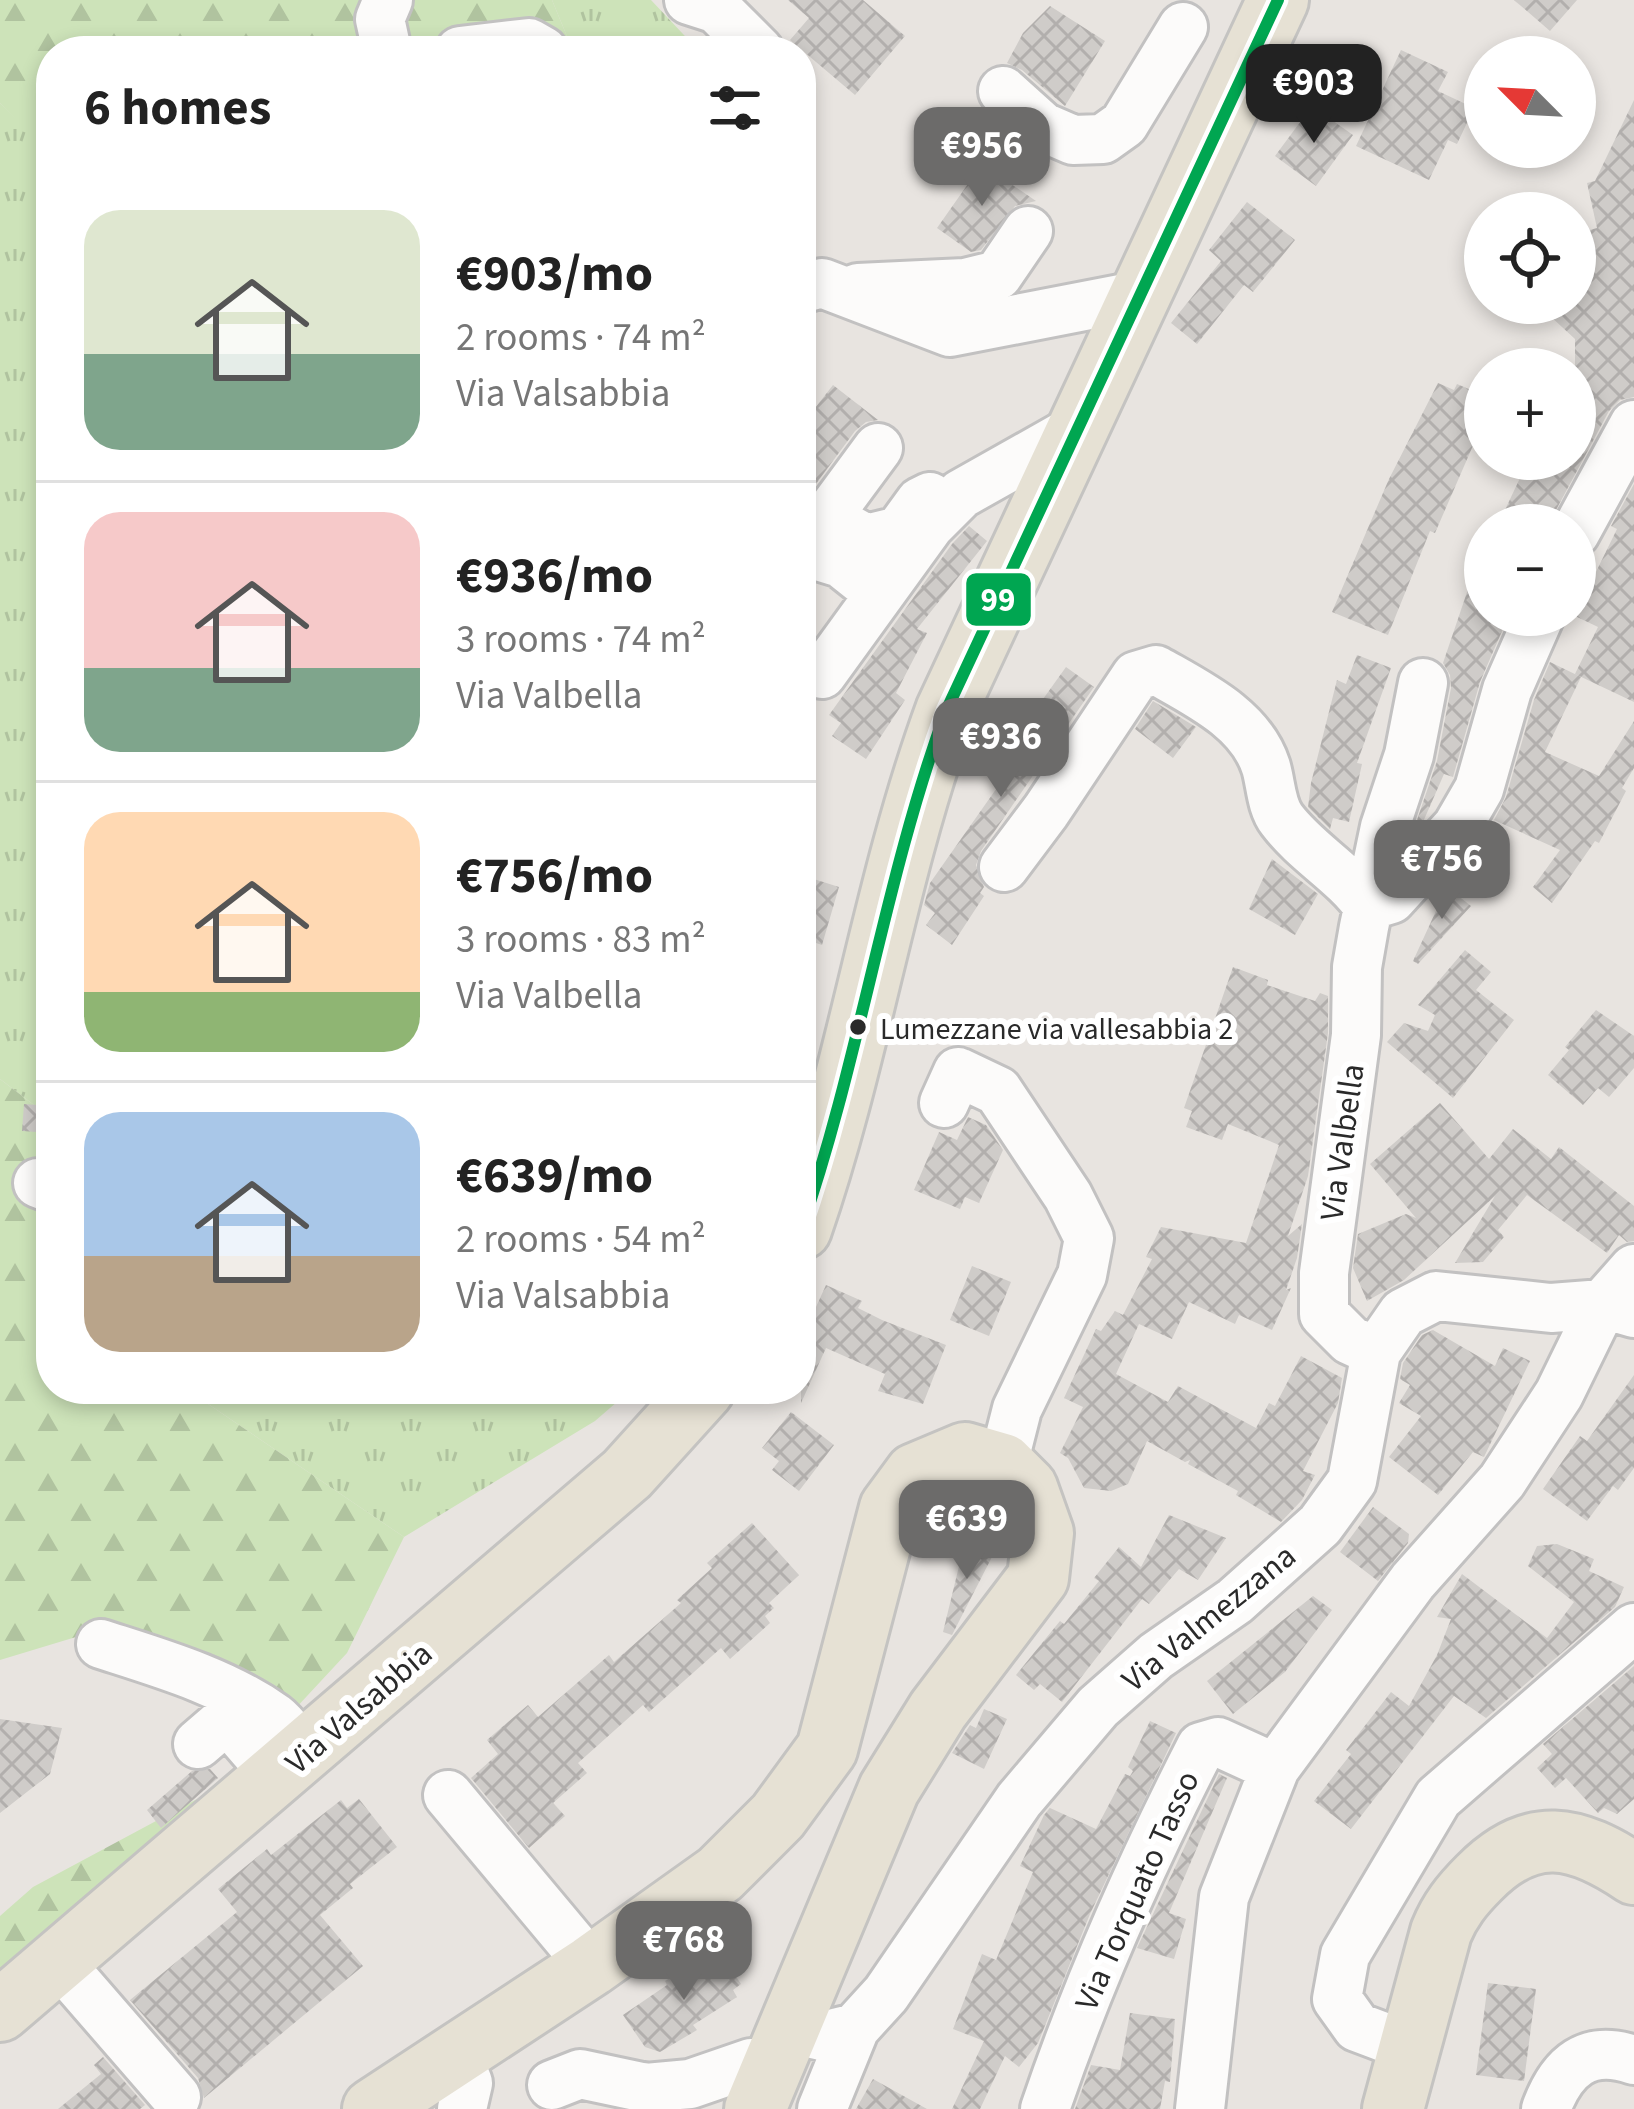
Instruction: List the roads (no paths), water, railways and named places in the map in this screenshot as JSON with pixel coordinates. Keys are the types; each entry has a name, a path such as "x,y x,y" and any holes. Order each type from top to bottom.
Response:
{"main road":[{"path":"819,1104 914,796 946,711 1278,0"},
{"name":"Via Valsabbia","path":"0,2011 628,1474 691,1404"},
{"path":"373,2109 459,2081 591,1966 720,1874 778,1816 826,1749 890,1508 916,1474 965,1453 1003,1463 1027,1488 1043,1533 1038,1578 938,1710 889,1790 771,2070"},
{"path":"1393,2109 1432,1957 1449,1913 1463,1894 1508,1851 1553,1839 1586,1848 1634,1874"}],"street":[{"path":"383,36 380,20 388,0"},
{"path":"710,3 744,36"},
{"path":"1003,92 1043,127 1073,140 1103,139 1124,124 1183,9"},
{"path":"816,259 869,296 998,274 1028,230"},
{"path":"816,284 869,296 950,332 1141,295"},
{"path":"1591,504 1634,425"},
{"path":"822,674 931,525 961,494 1078,428"},
{"path":"878,448 833,509 834,520 842,527 866,539 899,531 920,502 936,494 961,494"},
{"path":"816,555 891,579"},
{"path":"1004,867 1136,676 1156,670 1252,734 1266,766 1278,816 1349,880 1368,906 1391,899 1457,827 1479,789 1507,690 1531,636"},
{"name":"Via Valbella","path":"1376,1352 1350,1340 1324,1314 1324,1294 1368,906 1424,683"},
{"path":"944,1103 958,1072 998,1091 1069,1196 1089,1238 1082,1275 1017,1409 1003,1463"},
{"path":"1200,2109 1224,1897 1275,1768 1413,1581 1502,1481 1624,1295"},
{"name":"Via Valmezzana","path":"855,2028 886,1994 1019,1800 1098,1707 1156,1655 1234,1601 1320,1525 1352,1481 1376,1352 1403,1313 1436,1296 1551,1308 1624,1295"},
{"path":"1410,2047 1357,2026 1337,1999 1345,1955 1438,1798 1634,1628"},
{"path":"101,1643 177,1668 277,1720 291,1765"},
{"path":"198,1744 227,1719 291,1765"},
{"name":"Via Torquato Tasso","path":"1045,2109 1064,2051 1147,1852 1201,1747 1218,1742 1275,1768"},
{"path":"448,1795 591,1966"},
{"path":"58,1961 176,2097"},
{"path":"552,2085 580,2074 646,2088 690,2084 740,2063 771,2070 822,2036 855,2028"},
{"path":"822,2109 855,2028"},
{"path":"1546,2109 1558,2076 1589,2057 1612,2053 1634,2060"}],"place":[{"name":"Lumezzane via vallesabbia 2","path":"858,1027"}]}
